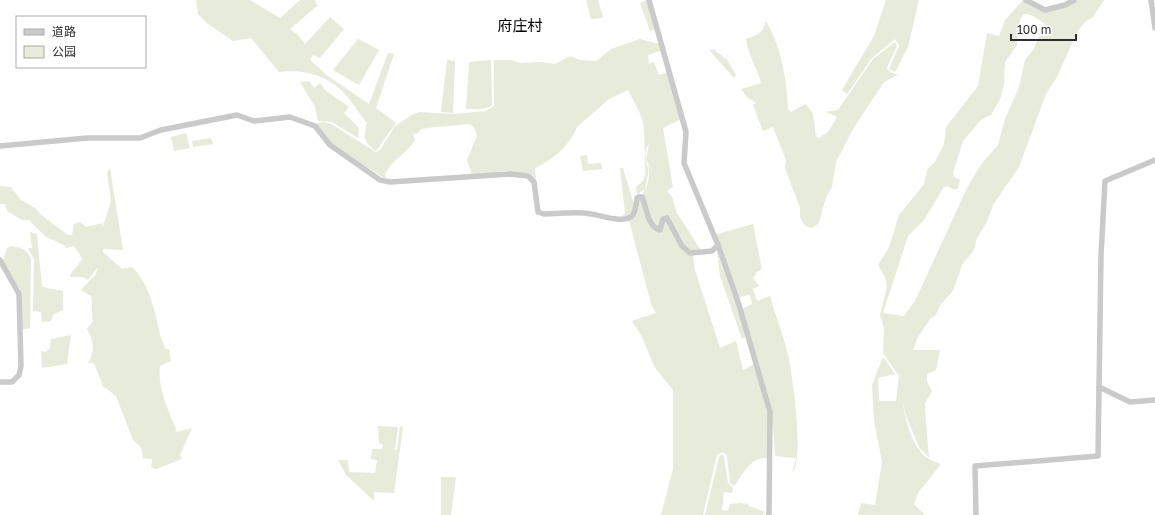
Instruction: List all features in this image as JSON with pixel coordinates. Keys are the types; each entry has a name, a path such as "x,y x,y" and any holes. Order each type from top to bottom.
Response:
{"street":[{"path":"649,0 686,132 684,163 718,245 739,304 770,412 769,515"},
{"path":"1026,0 1045,10 1065,5 1074,0"},
{"path":"1152,0 1155,28"},
{"path":"0,146 87,138 140,138 160,130 237,115 254,121 290,117 315,126 330,146 380,180 390,182 510,174 528,176 534,182 538,212 544,214 591,214 609,219 626,219 632,216 635,211 637,198 642,197 653,225 660,230 663,219 667,218 682,246 690,254 712,251 718,245"},
{"path":"976,515 975,466 1098,456 1101,256 1105,181 1155,160"},
{"path":"0,260 19,294 20,366 19,375 12,382 0,382"},
{"path":"1100,387 1130,402 1155,400"}],"green space":[{"path":"196,0 250,0 280,18 300,0 315,0 317,6 290,29 297,34 305,44 330,17 344,29 320,58 313,55 310,60 328,76 369,104 388,53 394,54 376,108 396,123 376,151 366,142 365,139 367,123 340,89 319,76 295,71 279,72 251,38 233,41 208,24 198,14"},
{"path":"586,0 598,0 603,16 602,18 591,19"},
{"path":"647,0 658,29 650,31 640,3"},
{"path":"886,0 919,0 908,47 895,72 889,69 899,46 895,39 872,58 847,94 842,90 874,36"},
{"path":"1023,0 1039,9 1074,0 1104,0 1093,17 1085,22 1077,32 1057,77 1046,94 1019,167 993,205 986,224 977,238 974,250 962,265 953,291 941,304 935,316 930,319 918,337 913,350 940,350 936,370 927,374 927,382 932,391 925,403 929,458 919,447 906,416 902,399 909,429 920,451 927,457 933,461 941,464 918,493 914,504 925,515 858,515 861,503 875,505 882,462 874,420 872,385 883,357 895,374 878,378 879,401 896,401 899,376 883,353 884,328 880,315 887,286 885,277 878,265 889,247 899,215 924,184 927,170 935,162 944,144 946,127 978,86 987,33 999,36 1005,20","holes":["1024,14 1035,17 1045,24 1033,50 1025,60 1019,87 1005,119 998,145 982,163 968,186 915,301 904,316 883,313 908,236 924,220 944,187 947,186 955,190 958,188 960,180 954,177 953,173 963,141 982,119 991,115 1000,99 1004,84 1005,62 1017,45 1018,27 1021,18"]},
{"path":"766,21 776,41 785,75 788,109 791,112 806,104 813,114 816,137 819,138 828,132 837,117 826,112 838,110 873,59 895,42 897,46 887,68 890,72 898,75 884,82 853,129 836,162 832,187 826,197 819,223 812,228 805,226 800,217 800,208 785,168 786,160 773,127 763,131 753,105 756,103 748,98 741,89 761,83 746,39 761,31"},
{"path":"358,39 379,50 359,85 333,70"},
{"path":"640,39 660,44 663,50 648,55 649,64 654,62 659,75 669,72 685,117 663,128 673,187 667,191 672,197 677,213 702,252 690,252 685,248 666,215 662,216 660,228 656,225 650,218 646,209 642,194 645,189 637,195 636,187 642,182 645,175 643,122 628,90 609,99 577,127 566,146 548,161 535,168 536,179 505,171 472,175 467,160 477,136 474,127 469,124 421,129 418,133 413,134 415,140 412,145 388,169 385,174 386,179 330,144 316,124 323,122 331,124 376,152 381,149 394,127 413,114 420,112 454,114 486,111 494,106 494,60 511,60 520,63 540,62 555,64 570,56 580,60 596,61 611,49","holes":["649,144 646,159 647,147","646,159 653,172 648,164 649,172 645,189 648,171"]},
{"path":"713,49 727,60 736,75 734,78 710,51"},
{"path":"447,60 455,61 453,113 441,112"},
{"path":"491,60 492,106 482,109 466,109 469,62"},
{"path":"309,81 314,88 320,83 325,90 349,107 344,113 359,128 358,138 332,122 318,121 315,107 300,82"},
{"path":"186,133 190,148 174,151 171,137"},
{"path":"211,138 213,144 193,147 192,141"},
{"path":"587,155 588,164 601,163 602,169 583,171 580,156"},
{"path":"110,168 123,250 103,249 103,252 122,269 132,267 141,277 152,304 162,341 166,349 169,349 171,361 160,366 160,383 164,400 177,432 192,428 180,455 182,459 156,469 151,467 152,459 143,458 141,447 133,440 116,396 103,386 94,363 88,363 93,351 91,338 87,329 93,321 92,302 91,296 81,290 96,274 98,267 88,280 83,277 70,277 72,271 80,263 82,258 74,246 66,248 64,245 46,237 29,220 22,220 7,211 5,204 0,204 0,186 11,187 21,200 35,208 40,214 68,235 72,235 74,224 80,222 86,227 103,223 102,230 111,201 107,173"},
{"path":"620,168 623,168 634,204 633,212 628,217 622,216 625,213"},
{"path":"638,196 643,199 649,221 662,234 661,230 665,217 683,249 693,254 694,267 720,348 736,341 743,370 756,363 772,431 772,466 768,458 757,460 744,471 734,486 730,483 727,456 723,452 717,455 703,515 661,515 673,469 673,390 655,368 641,335 632,321 656,313 651,304 629,220"},
{"path":"753,224 762,269 757,272 753,278 759,286 753,289 757,301 770,296 790,364 798,435 796,465 792,473 796,458 775,456 774,437 768,400 740,310 752,304 750,295 735,298 714,235"},
{"path":"30,232 37,234 42,287 63,291 63,310 54,314 51,321 42,322 41,312 33,311 34,259 28,248 32,248"},
{"path":"11,246 23,249 31,259 30,328 20,330 20,289 11,277 3,260 7,248"},
{"path":"717,252 747,335 742,339 720,276"},
{"path":"71,335 67,364 42,368 41,351 46,352 50,348 51,339"},
{"path":"378,426 398,427 395,450 397,450 400,426 403,427 394,493 374,492 374,501 346,475 338,460 348,460 349,472 375,473 377,460 371,459 372,449 382,449 383,445 379,443"},
{"path":"722,454 724,457 728,483 733,488 732,493 724,492 722,510 728,511 730,504 741,503 748,504 749,506 765,512 763,515 705,515 719,457"},
{"path":"441,477 456,477 451,515 441,515"}],"district":[{"name":"府庄村","path":"520,25"}]}
